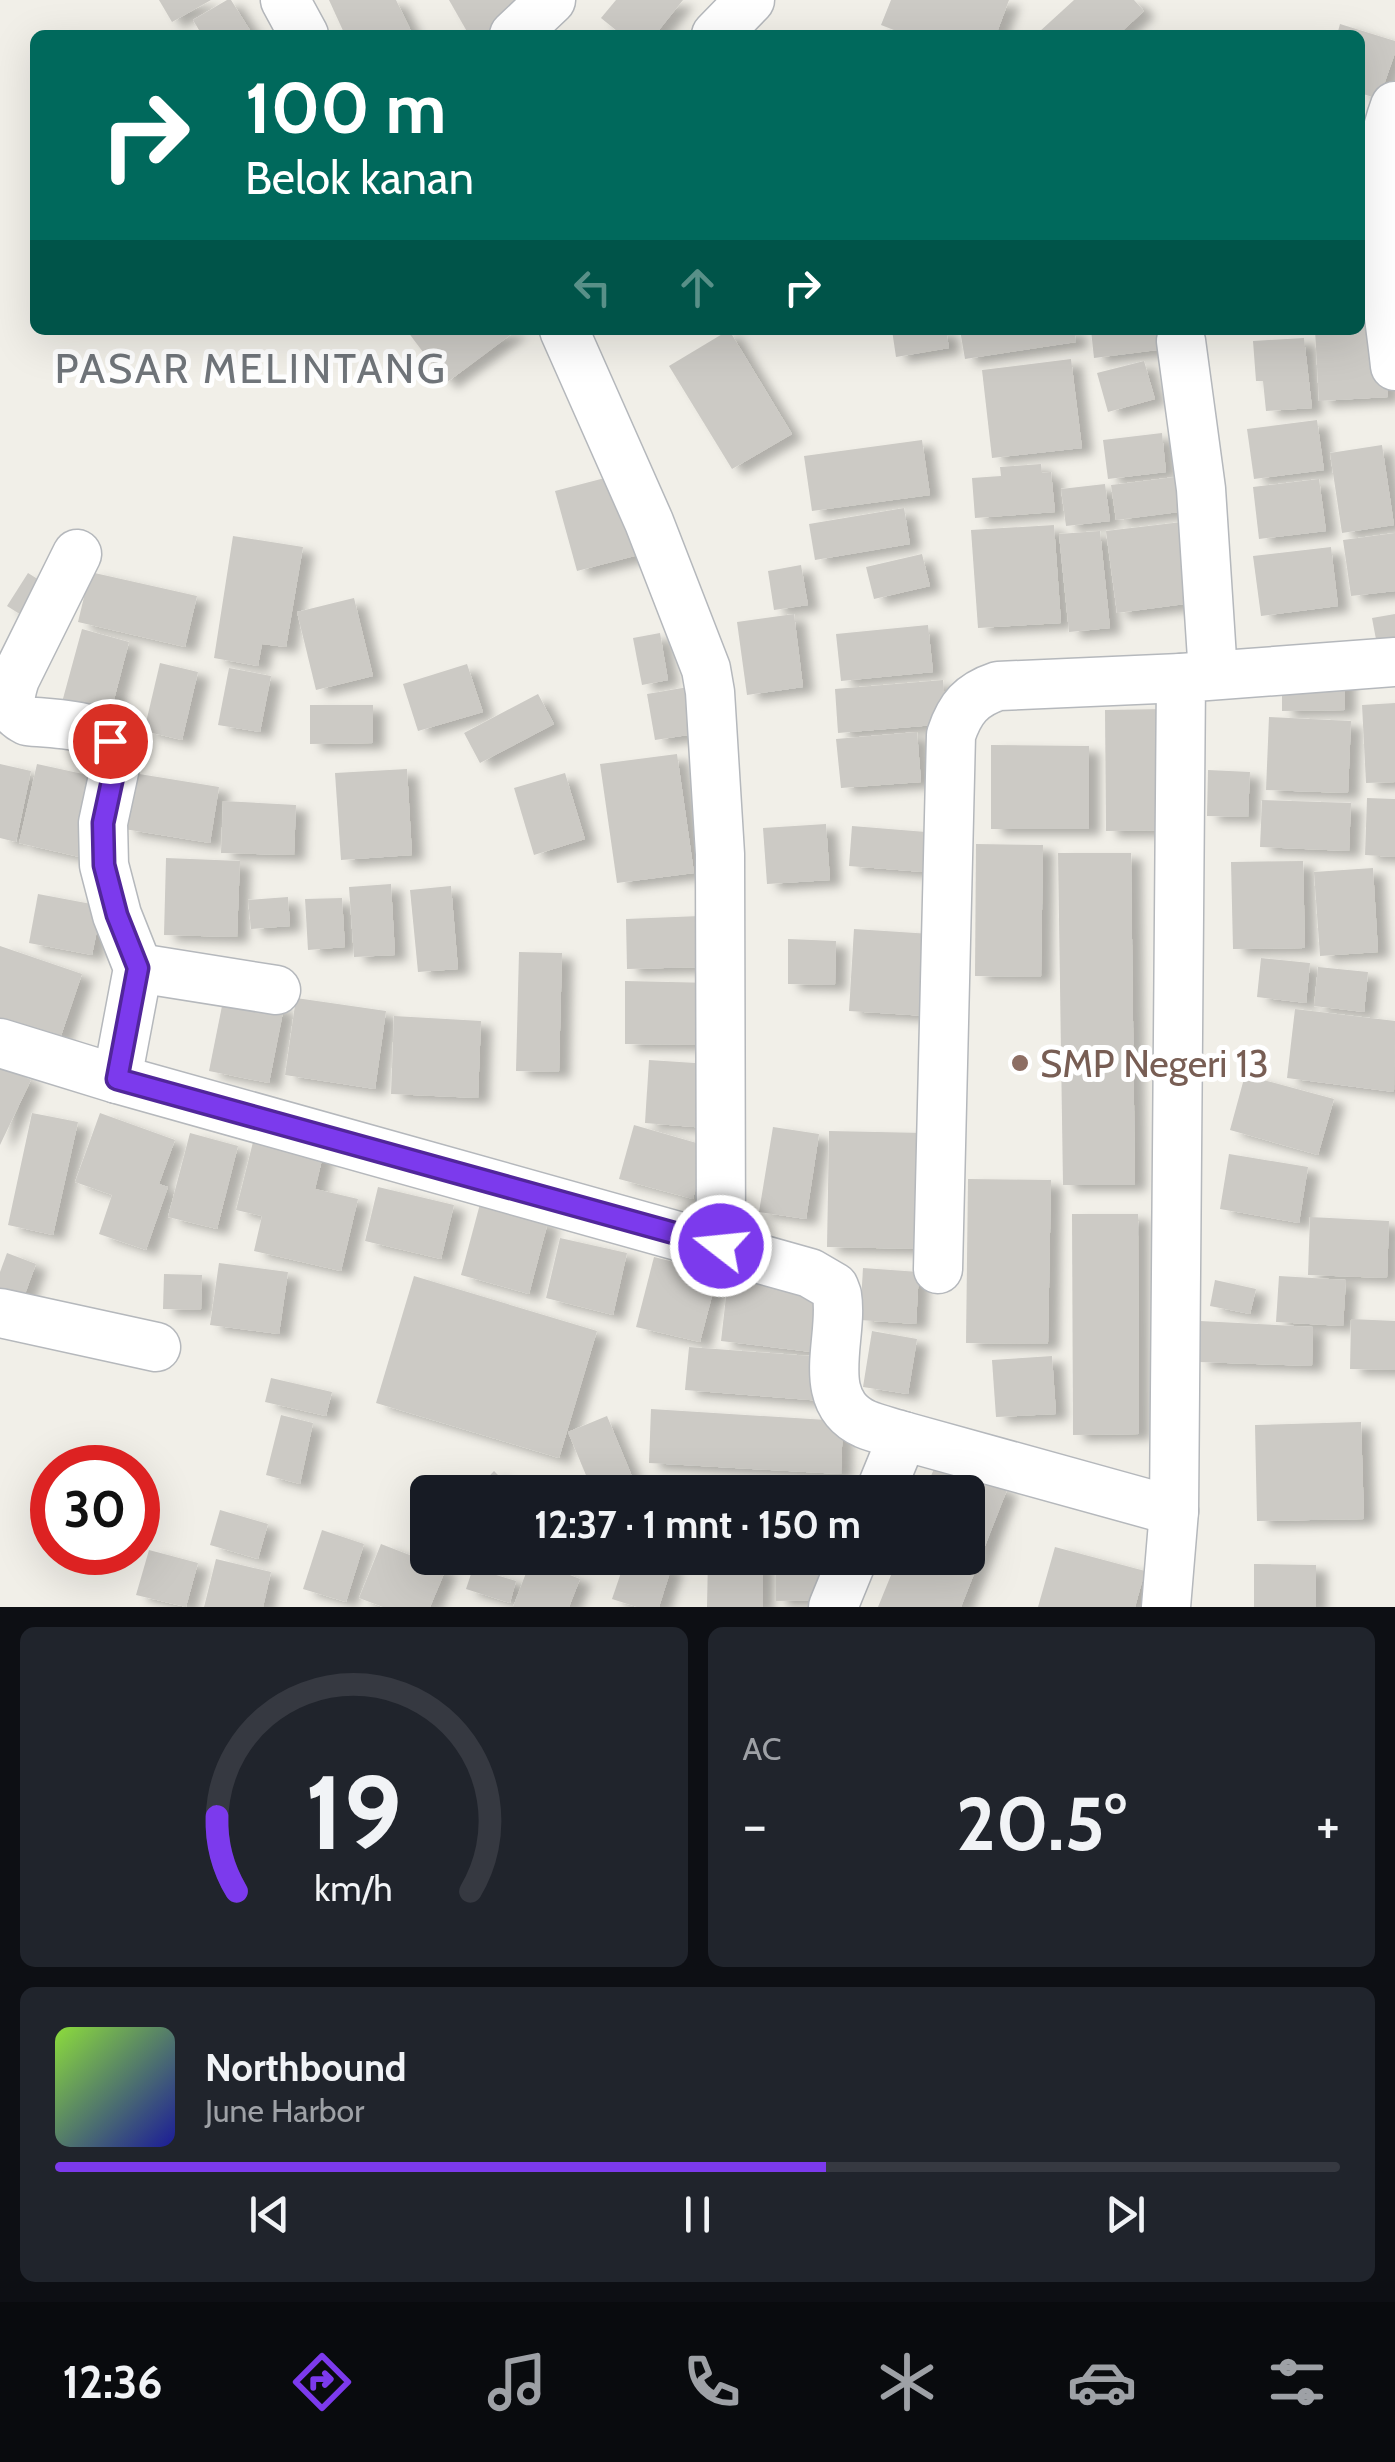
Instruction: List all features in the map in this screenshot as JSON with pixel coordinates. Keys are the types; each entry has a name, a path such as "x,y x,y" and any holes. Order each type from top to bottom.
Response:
{"street":[{"path":"286,0 301,30"},
{"path":"519,30 551,0"},
{"path":"721,30 750,0"},
{"path":"1395,106 1383,139 1379,207 1395,366"},
{"path":"1166,1607 1174,1511 1201,489 1180,341"},
{"path":"569,343 656,540 706,669 710,692 720,854 721,1246"},
{"path":"76,554 15,679 10,701 18,716 27,721 100,732 116,749 103,823 104,865 117,915 138,968 117,1079"},
{"path":"938,1269 951,734 958,713 981,692 998,686 1395,662"},
{"path":"138,968 276,990"},
{"path":"0,1043 810,1273 834,1288 838,1304 833,1380 840,1404 864,1424 1174,1511"},
{"path":"0,1313 156,1347"},
{"path":"887,1475 903,1436"},
{"path":"833,1607 846,1575"}],"building":[{"path":"159,0 211,0 172,22"},
{"path":"231,0 250,30 199,30 193,20"},
{"path":"329,0 396,0 411,30 343,30"},
{"path":"449,0 516,0 522,10 488,30 466,30"},
{"path":"616,0 683,0 659,30 616,30 601,18"},
{"path":"891,0 1009,0 998,30 894,30 881,25"},
{"path":"1074,0 1134,0 1144,11 1123,30 1041,30"},
{"path":"1340,24 1359,30 1338,30"},
{"path":"1365,32 1395,41 1395,53 1379,99 1365,95"},
{"path":"1379,238 1388,397 1319,401 1315,335 1365,335 1365,239"},
{"path":"410,335 510,335 446,383"},
{"path":"721,335 732,335 792,434 732,469 669,366"},
{"path":"893,335 947,335 949,348 896,357"},
{"path":"961,335 1075,335 1076,342 965,359"},
{"path":"1092,335 1164,335 1165,349 1094,358"},
{"path":"1304,338 1312,408 1266,411 1263,381 1256,381 1253,341"},
{"path":"1071,359 1082,448 992,458 982,370"},
{"path":"1144,361 1155,399 1108,412 1097,373"},
{"path":"1317,420 1324,470 1254,479 1247,429"},
{"path":"1162,433 1166,472 1108,479 1103,440"},
{"path":"922,440 930,495 812,511 804,456"},
{"path":"1382,445 1394,525 1342,533 1330,453"},
{"path":"1041,464 1042,473 1051,472 1055,512 975,518 972,478 1001,476 1000,467"},
{"path":"624,473 646,553 577,571 555,491"},
{"path":"1175,477 1179,512 1116,520 1111,485"},
{"path":"1319,479 1326,531 1259,539 1253,487"},
{"path":"1105,484 1110,521 1066,526 1061,489"},
{"path":"904,508 910,544 815,560 809,524"},
{"path":"1190,521 1200,602 1117,613 1106,531"},
{"path":"1054,525 1061,623 978,628 971,530"},
{"path":"1100,531 1110,628 1069,632 1059,534"},
{"path":"1395,533 1395,591 1351,596 1343,540"},
{"path":"233,536 303,547 286,647 262,644 258,666 214,658"},
{"path":"1331,547 1338,606 1261,616 1253,556"},
{"path":"922,554 930,586 874,599 866,567"},
{"path":"801,565 808,605 774,610 768,571"},
{"path":"90,572 197,596 185,647 78,622"},
{"path":"28,573 55,590 34,623 7,606"},
{"path":"354,598 373,676 316,690 297,612"},
{"path":"794,614 803,687 747,695 737,622"},
{"path":"1395,614 1395,652 1379,655 1372,618"},
{"path":"928,625 933,672 841,681 836,634"},
{"path":"82,629 129,642 109,719 61,706"},
{"path":"660,633 668,680 642,685 633,638"},
{"path":"160,663 198,672 182,740 144,731"},
{"path":"467,664 483,712 418,731 403,684"},
{"path":"229,668 271,676 260,732 218,725"},
{"path":"1282,675 1345,675 1345,710 1282,711"},
{"path":"943,680 947,724 838,733 835,689"},
{"path":"700,685 708,732 655,740 647,694"},
{"path":"538,694 554,724 480,763 464,733"},
{"path":"1395,703 1395,782 1366,783 1362,705"},
{"path":"310,705 373,705 373,743 310,744"},
{"path":"1166,709 1168,830 1106,831 1105,710"},
{"path":"1269,717 1351,721 1348,793 1266,790"},
{"path":"917,732 921,782 841,788 836,739"},
{"path":"991,745 1089,746 1089,829 991,829"},
{"path":"677,754 694,873 617,883 600,764"},
{"path":"0,764 31,771 16,842 0,838"},
{"path":"37,764 106,779 88,859 19,843"},
{"path":"407,769 412,855 341,860 335,773"},
{"path":"1208,770 1250,772 1248,817 1207,816"},
{"path":"133,773 219,787 210,843 124,829"},
{"path":"565,773 585,839 534,855 514,788"},
{"path":"1367,798 1395,799 1395,857 1365,855"},
{"path":"1262,800 1351,803 1349,851 1260,847"},
{"path":"223,801 296,805 294,855 221,853"},
{"path":"826,824 830,880 767,884 763,828"},
{"path":"852,826 926,832 923,872 849,866"},
{"path":"976,844 1043,845 1041,977 975,976"},
{"path":"1058,853 1131,853 1135,1185 1063,1185"},
{"path":"166,858 240,861 237,937 164,935"},
{"path":"1303,861 1305,948 1233,949 1231,862"},
{"path":"1373,868 1378,952 1320,956 1314,872"},
{"path":"391,884 395,955 354,957 349,887"},
{"path":"451,886 458,969 418,972 410,890"},
{"path":"38,894 102,906 92,955 29,943"},
{"path":"288,897 290,926 251,929 248,900"},
{"path":"342,898 345,947 308,950 305,899"},
{"path":"700,916 702,967 627,969 626,919"},
{"path":"854,929 931,934 926,1016 849,1011"},
{"path":"788,939 836,941 835,985 788,984"},
{"path":"0,946 82,974 60,1039 0,1018"},
{"path":"519,952 562,953 559,1072 516,1071"},
{"path":"1261,958 1310,963 1306,1003 1257,997"},
{"path":"1318,967 1368,972 1364,1012 1314,1006"},
{"path":"625,981 715,983 713,1045 625,1044"},
{"path":"224,996 284,1007 269,1083 209,1071"},
{"path":"296,998 386,1011 375,1089 285,1075"},
{"path":"1295,1009 1395,1021 1394,1092 1287,1078"},
{"path":"394,1016 481,1021 478,1098 391,1094"},
{"path":"649,1060 710,1064 706,1128 645,1123"},
{"path":"0,1065 31,1080 0,1145"},
{"path":"1245,1075 1334,1099 1318,1155 1230,1130"},
{"path":"32,1113 78,1122 53,1235 8,1225"},
{"path":"100,1113 175,1140 159,1184 168,1187 146,1250 99,1234 112,1195 75,1182"},
{"path":"634,1125 707,1146 693,1199 619,1179"},
{"path":"257,1126 326,1143 315,1189 358,1199 341,1271 254,1251 262,1216 236,1210"},
{"path":"773,1127 819,1134 806,1219 759,1212"},
{"path":"829,1131 925,1133 923,1249 827,1247"},
{"path":"190,1133 238,1146 217,1229 168,1217"},
{"path":"1229,1154 1308,1167 1299,1223 1220,1209"},
{"path":"968,1179 1051,1180 1048,1344 966,1343"},
{"path":"378,1187 454,1205 441,1259 365,1241"},
{"path":"480,1204 548,1222 529,1294 461,1275"},
{"path":"1072,1214 1138,1214 1139,1434 1073,1435"},
{"path":"1310,1217 1389,1221 1387,1278 1308,1275"},
{"path":"560,1238 627,1253 613,1315 546,1298"},
{"path":"7,1253 36,1264 21,1305 0,1297 0,1272"},
{"path":"654,1257 718,1273 700,1342 636,1327"},
{"path":"219,1263 288,1272 279,1334 210,1325"},
{"path":"863,1268 919,1272 916,1324 860,1320"},
{"path":"164,1274 202,1275 201,1310 163,1309"},
{"path":"414,1276 597,1331 559,1458 376,1403"},
{"path":"1279,1276 1346,1280 1343,1326 1276,1322"},
{"path":"728,1279 827,1291 820,1353 721,1341"},
{"path":"1215,1280 1256,1289 1250,1314 1210,1306"},
{"path":"1351,1319 1395,1321 1395,1370 1350,1369"},
{"path":"1200,1321 1313,1327 1312,1366 1198,1362"},
{"path":"872,1331 917,1339 908,1394 863,1387"},
{"path":"689,1347 825,1357 822,1401 685,1390"},
{"path":"1052,1356 1056,1414 996,1417 992,1360"},
{"path":"271,1378 332,1392 326,1416 265,1402"},
{"path":"651,1409 843,1421 841,1474 649,1463"},
{"path":"281,1415 313,1423 300,1484 266,1475"},
{"path":"607,1416 632,1475 586,1475 568,1432"},
{"path":"1361,1422 1364,1519 1257,1521 1255,1425"},
{"path":"937,1462 970,1475 931,1475"},
{"path":"985,1481 1007,1490 985,1546"},
{"path":"220,1510 268,1524 258,1559 210,1545"},
{"path":"322,1530 364,1544 346,1602 303,1589"},
{"path":"381,1544 410,1555 410,1575 443,1575 430,1607 383,1607 359,1598"},
{"path":"1055,1547 1145,1571 1135,1607 1038,1607"},
{"path":"160,1553 198,1563 186,1607 136,1595 142,1575 160,1575"},
{"path":"216,1559 271,1572 263,1607 204,1607"},
{"path":"1254,1564 1316,1565 1316,1607 1254,1607"},
{"path":"471,1575 496,1575 516,1581 510,1603 466,1589"},
{"path":"525,1575 570,1575 580,1579 569,1607 513,1607"},
{"path":"620,1575 669,1575 659,1607 637,1607 612,1599"},
{"path":"708,1575 763,1575 763,1607 707,1607"},
{"path":"776,1575 833,1575 834,1600 776,1601"},
{"path":"891,1575 974,1575 961,1607 878,1607"}],"place":[{"name":"SMP Negeri 13","path":"1020,1063"}],"district":[{"name":"PASAR MELINTANG","path":"251,368"}],"route":[{"path":"110,741 117,758 103,823 104,865 117,915 138,968 117,1079 721,1246"}]}
